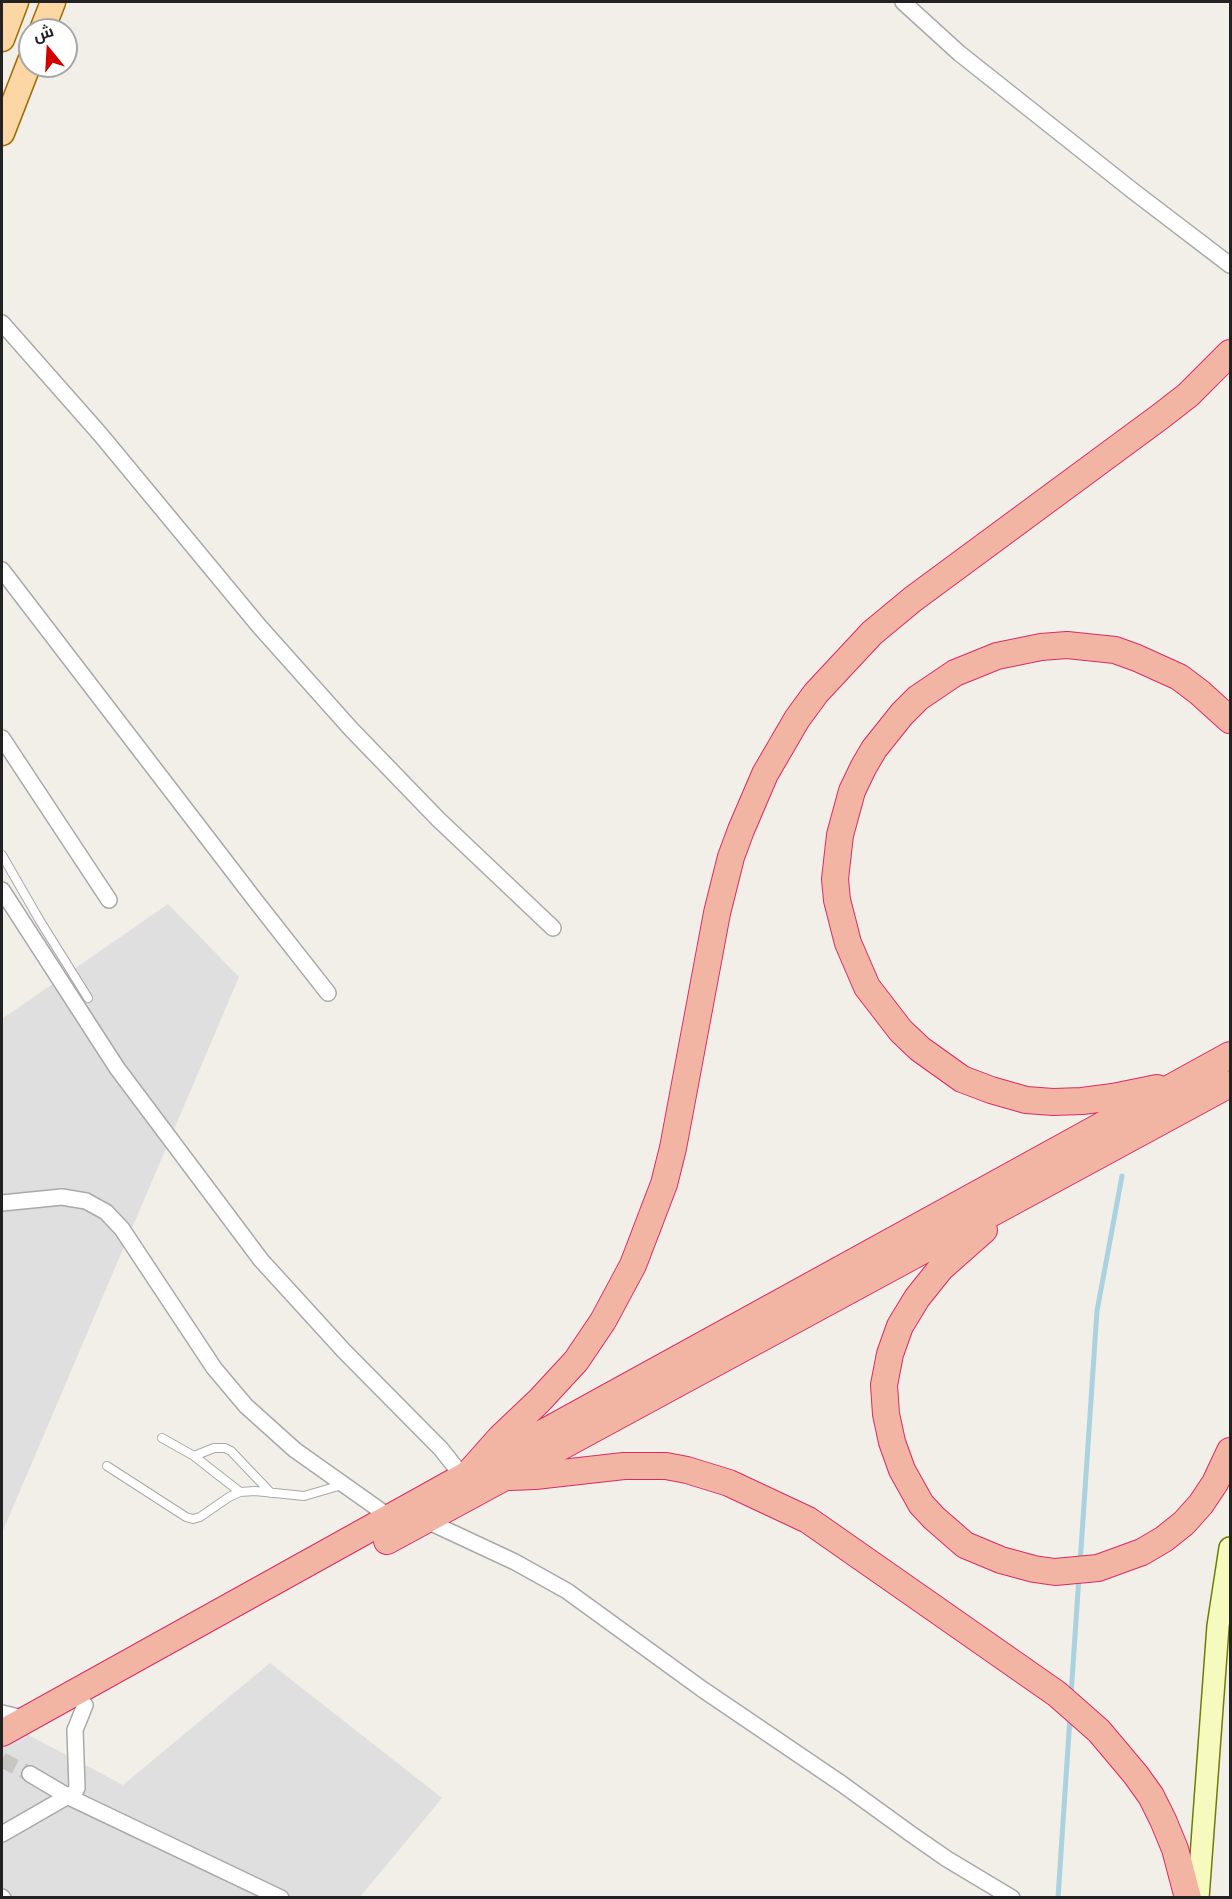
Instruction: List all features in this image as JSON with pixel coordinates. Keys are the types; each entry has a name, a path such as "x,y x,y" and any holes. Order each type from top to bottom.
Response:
{"highway":[{"path":"466,1476 576,1361 603,1321 647,1233 664,1184 673,1148 717,913 731,857 765,774 797,719 816,693 872,633 913,599 1188,395 1230,353"},
{"path":"1186,1081 1113,1097 1044,1102 1026,1100 991,1090 962,1079 940,1065 901,1031 867,987 848,943 842,922 835,879 836,857 844,813 852,791 874,749 888,731 918,698 936,685 956,673 997,656 1041,647 1067,645 1115,650 1137,657 1179,677 1200,692 1230,720"},
{"path":"2,1733 1230,1056"},
{"path":"2,1750 1230,1084"},
{"path":"1016,1201 941,1268 917,1298 900,1326 890,1354 884,1384 886,1414 892,1443 902,1470 921,1504 965,1545 983,1553 1034,1569 1055,1572 1098,1568 1142,1552 1164,1539 1184,1523 1215,1483 1230,1451"},
{"path":"504,1477 645,1465 687,1470 729,1483 808,1520 1034,1678 1079,1712 1099,1731 1136,1774 1151,1796 1175,1849 1188,1898"}],"main road":[{"path":"2,39 16,2"},
{"path":"47,18 53,2"},
{"path":"2,133 23,78"},
{"path":"1198,1898 1218,1626 1230,1548"}],"street":[{"path":"903,2 959,53 1230,265"},
{"path":"2,323 100,434 252,618 343,720 438,819 553,928"},
{"path":"2,570 328,993"},
{"path":"2,738 109,900"},
{"path":"2,890 117,1068 261,1260 344,1351 466,1476"},
{"path":"2,1203 62,1197 86,1201 106,1212 122,1229 229,1388 278,1436 392,1518"},
{"path":"425,1520 506,1558 567,1591 702,1689 911,1834 1012,1898"},
{"path":"2,1834 69,1797 77,1788 74,1737 85,1705"},
{"path":"2,1713 27,1719"},
{"path":"30,1774 69,1797 281,1898"}],"lane":[{"path":"2,855 88,998"},
{"path":"162,1438 194,1456 240,1492"},
{"path":"194,1456 214,1448 225,1448 231,1451 272,1493"},
{"path":"107,1466 189,1519 200,1517 240,1492 304,1496 344,1484"}],"shaded area":[{"path":"168,904 239,977 2,1533 2,1019"},
{"path":"270,1663 442,1798 360,1897 2,1897 2,1721 123,1785"}],"waterway":[{"path":"1080,1564 1097,1311 1122,1176"},
{"path":"1071,1695 1079,1576"},
{"path":"1058,1898 1070,1717"}],"tunnel":[{"path":"2,1760 30,1774"}]}
